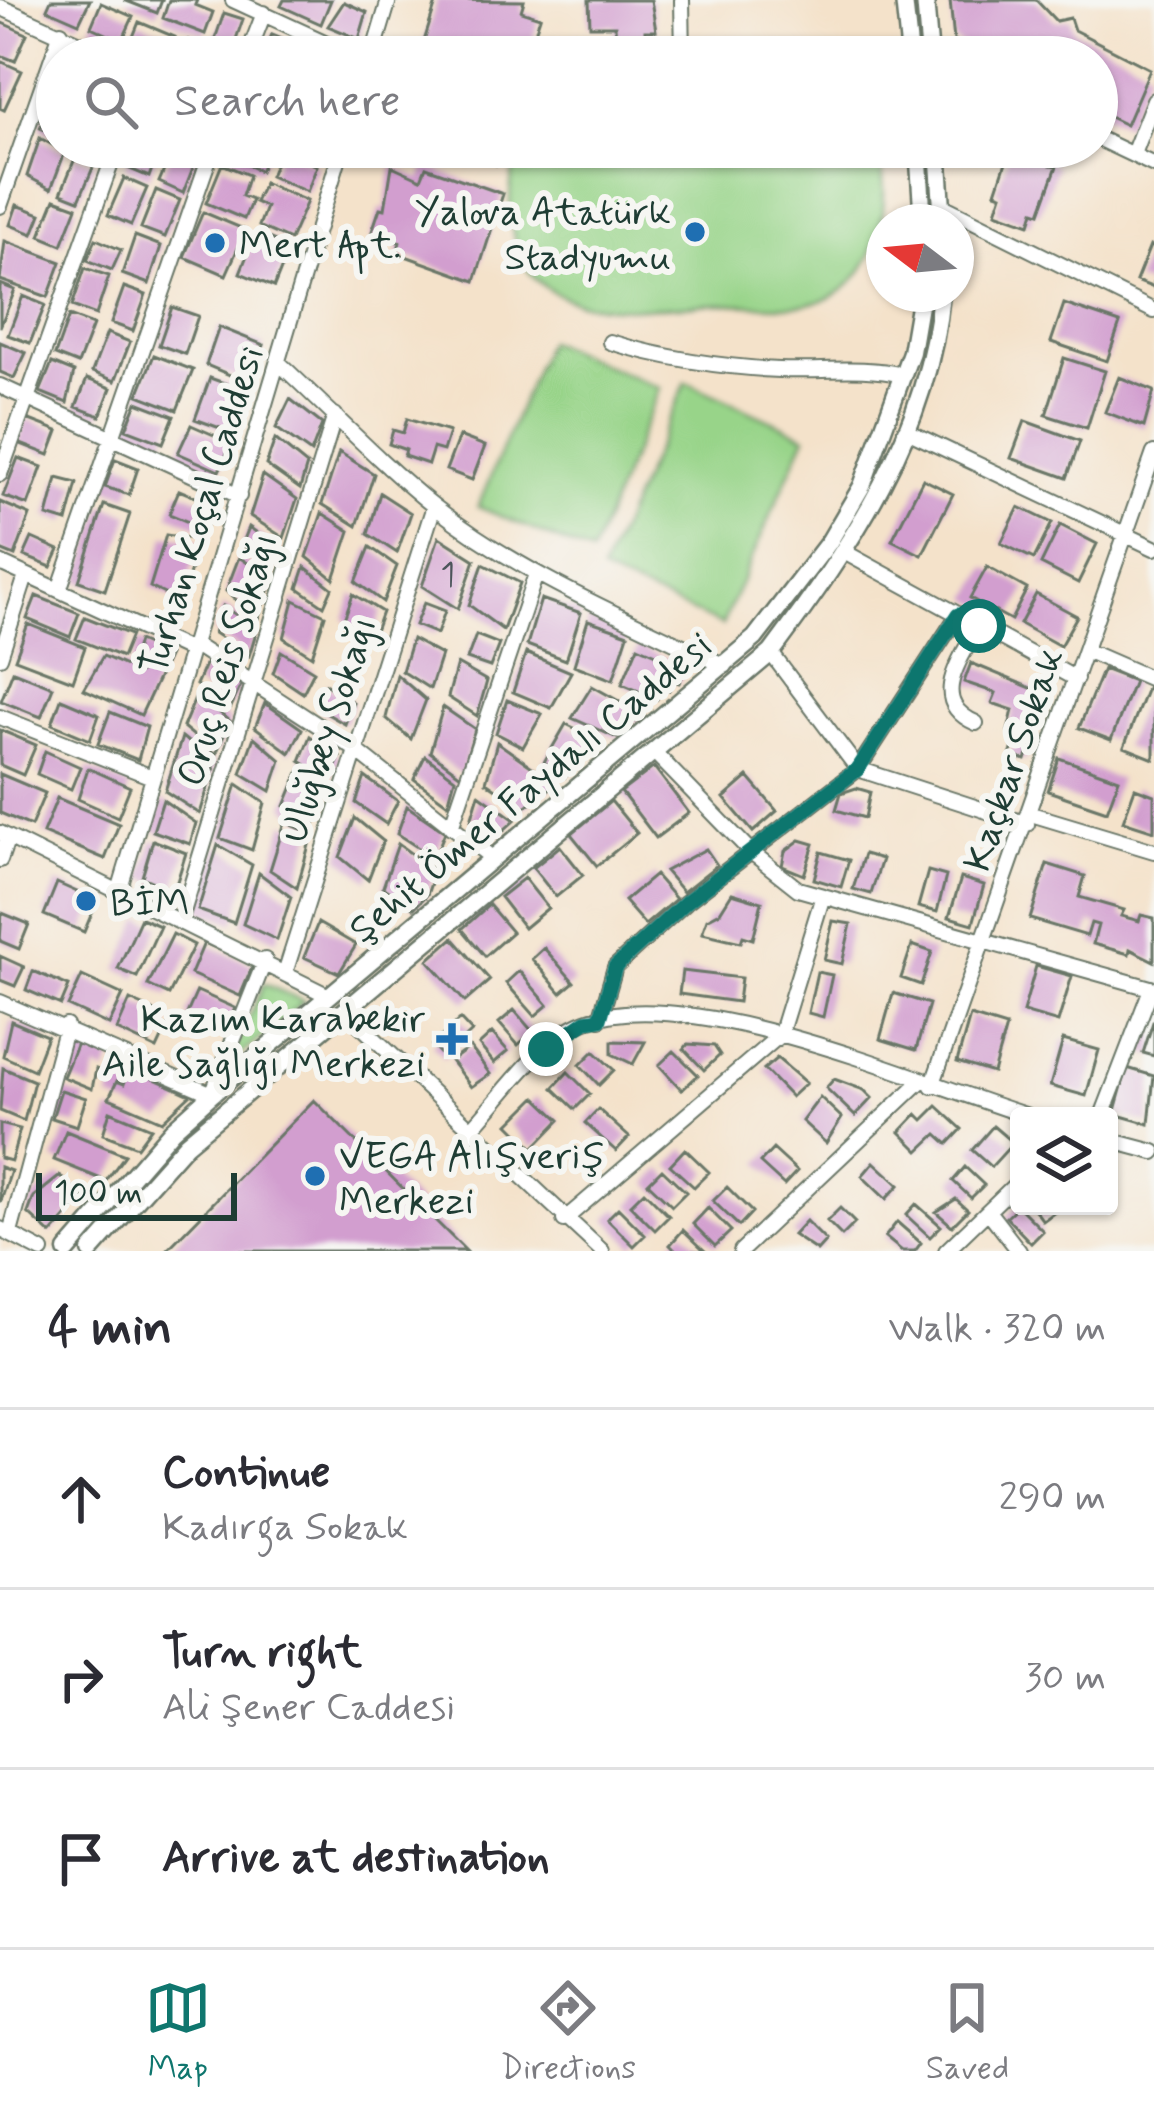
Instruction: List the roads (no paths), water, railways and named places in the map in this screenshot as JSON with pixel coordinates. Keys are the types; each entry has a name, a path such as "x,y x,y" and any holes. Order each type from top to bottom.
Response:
{"main road":[{"path":"904,0 908,36"},
{"path":"925,0 928,36"},
{"path":"919,168 922,204"},
{"path":"940,168 942,204"},
{"name":"Şehit Ömer Faydalı Caddesi","path":"67,1251 172,1130 212,1094 755,638 829,542 862,486 903,375 916,312"},
{"name":"Şehit Ömer Faydalı Caddesi","path":"92,1251 186,1144 771,652 846,554 880,495 930,357 937,312"},
{"path":"886,423 905,430"},
{"path":"329,997 345,1010"}],"street":[{"path":"233,0 313,36"},
{"path":"378,36 389,0"},
{"path":"682,0 683,36"},
{"path":"0,7 69,36"},
{"path":"255,36 264,13"},
{"path":"60,36 61,32"},
{"path":"1133,154 1154,100"},
{"path":"0,206 36,103"},
{"path":"1118,147 1154,165"},
{"path":"0,474 109,168"},
{"path":"59,590 108,437 205,168"},
{"name":"Turhan Koçal Caddesi","path":"119,891 336,168"},
{"path":"974,228 1154,311"},
{"path":"610,342 674,361 783,370 875,368 903,375"},
{"path":"279,364 434,506 536,574 725,666"},
{"path":"0,386 239,496"},
{"name":"Oruç Reis Sokağı","path":"180,922 335,415"},
{"path":"905,430 1154,548"},
{"name":"Kaçkar Sokak","path":"926,1084 1029,819 1154,453"},
{"name":"Uluğbey Sokağı","path":"285,973 353,748 434,506"},
{"path":"846,554 1076,679"},
{"path":"0,563 255,680 353,748 492,858"},
{"path":"451,827 536,574"},
{"path":"0,657 26,576"},
{"path":"600,1019 615,967 750,851 858,769 958,615"},
{"path":"976,724 955,714 950,683 979,626"},
{"path":"1085,650 1154,680"},
{"path":"771,652 858,769 1154,851"},
{"path":"0,717 152,777"},
{"path":"654,752 775,874 822,898 1153,989 1106,1107"},
{"path":"0,860 4,835 265,960 329,997"},
{"path":"564,1220 780,1034 822,898"},
{"path":"0,1002 66,1026 212,1094 265,960"},
{"path":"345,1010 473,1126 594,1249"},
{"path":"473,1126 546,1049 586,1021 639,1014 699,1018 780,1034 1010,1110"},
{"path":"42,1251 5,1231 66,1026"},
{"path":"741,1251 926,1084"},
{"path":"1118,1142 1154,1152"},
{"path":"946,1251 1010,1190"},
{"path":"988,1211 1019,1251"}],"place":[{"name":"Yalova Atatürk Stadyumu","path":"695,232"},
{"name":"Mert Apt.","path":"215,243"},
{"name":"BİM","path":"86,901"},
{"name":"Kazım Karabekir Aile Sağlığı Merkezi","path":"452,1039"},
{"name":"VEGA Alışveriş Merkezi","path":"315,1176"}]}
